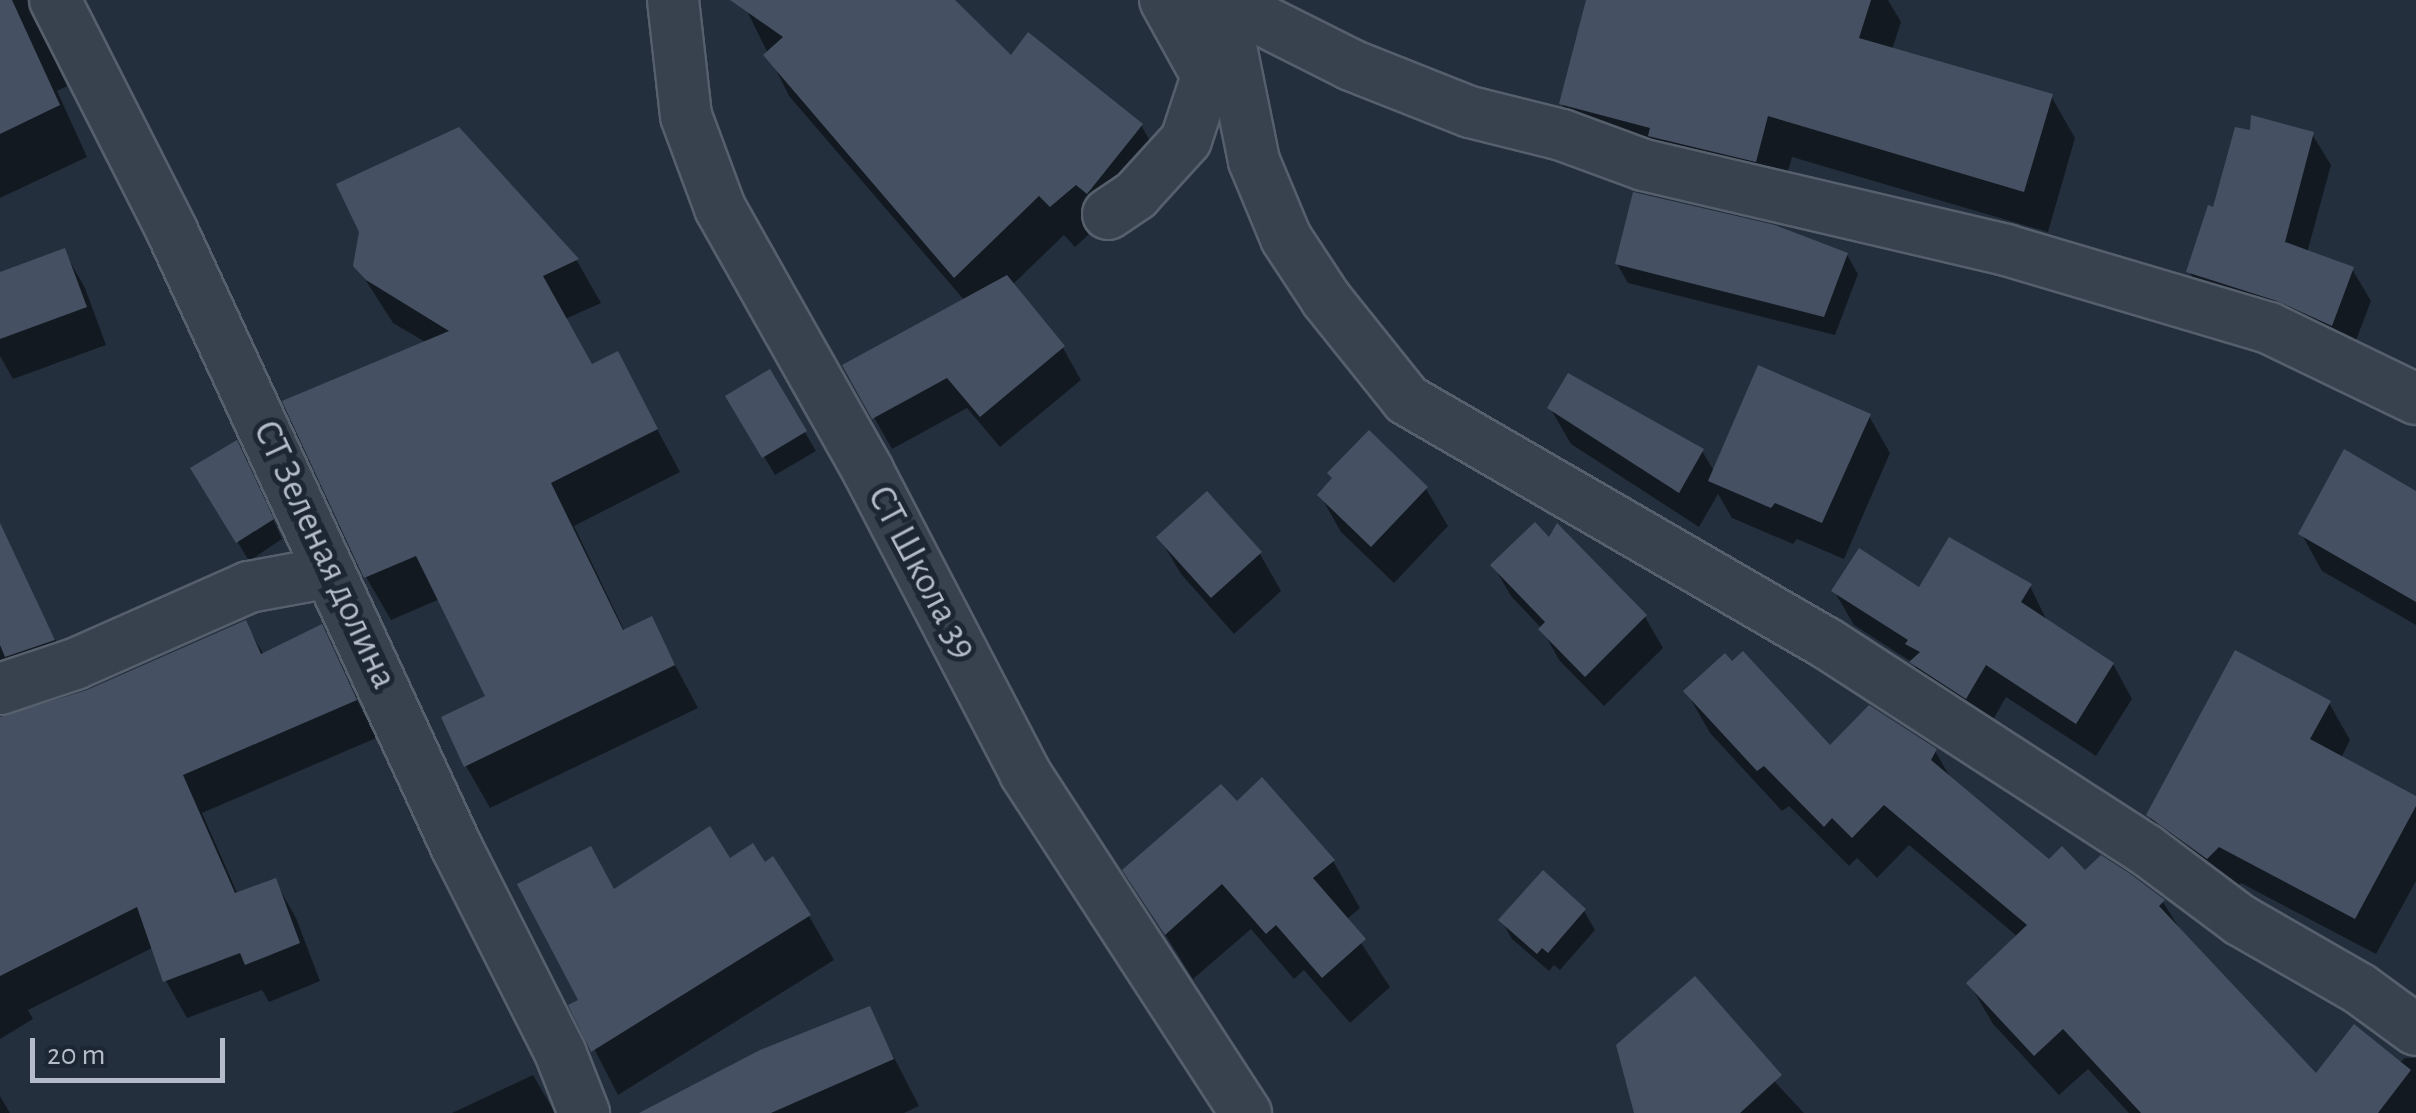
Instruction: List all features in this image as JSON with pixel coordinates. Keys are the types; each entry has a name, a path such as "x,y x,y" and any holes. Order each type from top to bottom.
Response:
{"street":[{"name":"СТ Зеленая долина","path":"55,0 172,230 456,848 560,1052 584,1113"},
{"name":"СТ Школа 39","path":"674,0 686,116 720,208 868,471 1025,773 1246,1113"},
{"path":"1108,214 1136,195 1186,140 1206,76 1165,0"},
{"path":"1208,0 1232,52 1254,161 1286,238 1326,299 1407,400 1828,644 2145,849 2240,920 2360,989 2416,1030"},
{"path":"1222,0 1352,65 1470,112 1562,135 1644,165 2006,250 2270,328 2416,399"},
{"path":"0,688 74,664 249,586 330,572"}],"building":[{"path":"0,0 12,0 60,105 0,134"},
{"path":"730,0 955,0 1011,55 1028,32 1143,124 1087,194 1076,185 1050,207 1039,196 954,278 763,55 783,37"},
{"path":"1586,0 1871,0 1859,38 2053,94 2024,192 1768,116 1756,162 1648,136 1650,128 1559,104"},
{"path":"2251,115 2314,132 2285,242 2354,267 2332,326 2277,301 2186,272 2208,205 2213,207 2235,127 2250,130"},
{"path":"459,127 579,259 543,276 592,364 618,351 658,429 551,483 623,630 652,616 675,665 464,767 441,717 485,696 416,556 364,578 282,401 449,331 366,280 353,266 359,232 336,184"},
{"path":"1633,192 1775,225 1848,253 1824,317 1615,264"},
{"path":"65,248 87,307 0,339 0,272"},
{"path":"1007,275 1065,346 980,417 947,378 872,419 842,365"},
{"path":"1758,365 1871,414 1822,523 1775,503 1771,508 1708,481"},
{"path":"770,369 807,431 762,458 725,396"},
{"path":"1568,373 1704,449 1679,493 1547,408"},
{"path":"1369,430 1428,487 1371,547 1317,495 1332,478 1327,473"},
{"path":"237,440 274,519 236,543 190,468"},
{"path":"2344,449 2416,491 2416,602 2298,534"},
{"path":"1207,491 1262,552 1211,598 1156,537"},
{"path":"1535,522 1549,537 1557,523 1647,615 1585,677 1538,629 1545,622 1490,565"},
{"path":"0,523 55,640 5,657 0,645"},
{"path":"1949,537 2032,584 2021,602 2114,663 2076,724 1986,665 1966,699 1909,662 1920,652 1905,644 1908,640 1831,591 1859,548 1919,587"},
{"path":"246,620 261,654 322,624 357,700 183,775 235,893 276,878 300,943 245,965 240,953 163,982 137,907 0,976 0,717 87,690"},
{"path":"2235,650 2331,701 2310,739 2416,796 2416,806 2355,919 2219,847 2207,859 2146,815"},
{"path":"1743,651 1830,745 1869,705 1937,749 1931,760 2049,859 2062,846 2085,870 2101,855 2129,873 2165,900 2159,906 2316,1073 2354,1024 2411,1070 2378,1113 2141,1113 2063,1029 2034,1056 1966,983 2027,925 1884,805 1852,838 1832,818 1824,827 1764,766 1757,771 1683,691 1725,653 1732,661"},
{"path":"1262,777 1335,860 1313,878 1366,939 1322,978 1276,925 1266,934 1222,884 1165,935 1122,870 1221,784 1237,801"},
{"path":"710,826 730,858 753,843 765,862 773,856 811,915 591,1052 568,1005 578,1000 517,884 591,846 614,889"},
{"path":"1543,870 1586,909 1548,953 1542,948 1537,954 1498,920"},
{"path":"1695,976 1782,1075 1740,1113 1634,1113 1616,1045"},
{"path":"870,1006 894,1059 771,1113 639,1113 760,1050"}]}
